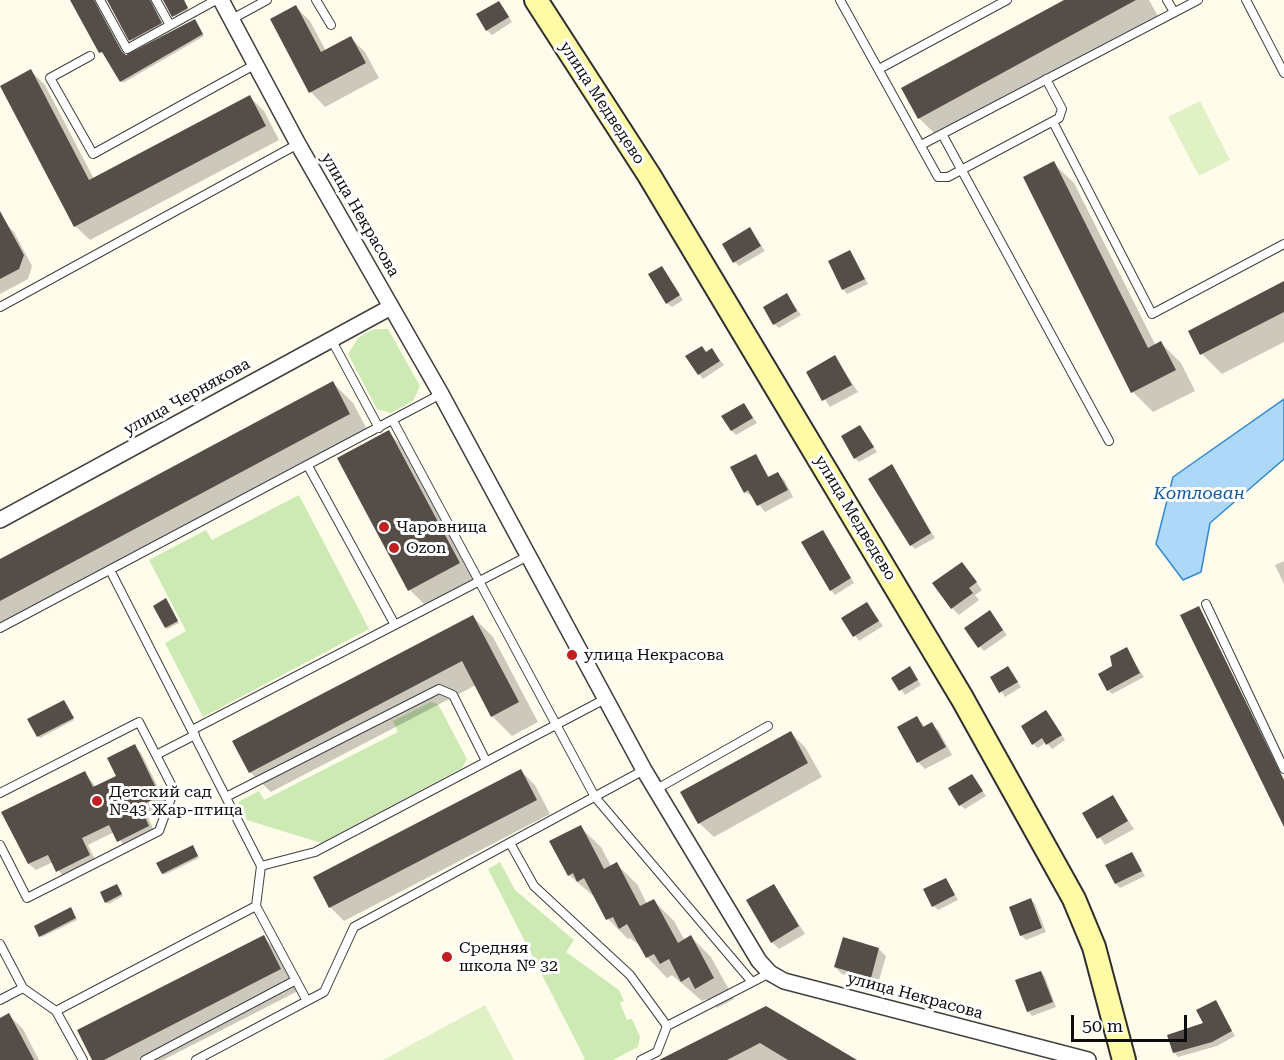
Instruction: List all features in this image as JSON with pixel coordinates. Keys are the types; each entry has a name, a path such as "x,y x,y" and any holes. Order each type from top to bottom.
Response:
{"street":[{"name":"улица Некрасова","path":"219,0 232,19 298,144 441,394 655,790 759,961 770,973 784,981 1048,1055 1088,1060"},
{"name":"улица Медведево","path":"536,0 649,175 944,667 1069,889 1094,947 1124,1060"},
{"name":"улица Чернякова","path":"0,520 392,307"}],"lane":[{"path":"100,0 127,49 219,0"},
{"path":"156,0 170,25"},
{"path":"232,19 267,0"},
{"path":"316,0 331,25"},
{"path":"840,0 938,177 948,177 1053,122 1062,112 1046,79"},
{"path":"879,69 1007,0"},
{"path":"1167,0 1174,12"},
{"path":"921,145 1198,0"},
{"path":"1246,0 1284,73"},
{"path":"90,56 50,78 93,154 256,64"},
{"path":"1053,122 1152,314 1284,244"},
{"path":"942,134 1109,441"},
{"path":"0,307 298,144"},
{"path":"331,339 379,428"},
{"path":"0,628 441,394"},
{"path":"393,421 596,797 752,982"},
{"path":"308,466 395,625"},
{"path":"156,755 193,733 528,556"},
{"path":"110,570 261,866 256,906 306,1001"},
{"path":"1206,604 1284,769"},
{"path":"226,797 439,689 453,695 486,761"},
{"path":"261,866 315,852 605,699"},
{"path":"0,793 140,722 174,790 159,831 27,898 1,848"},
{"path":"655,790 768,726"},
{"path":"196,1060 324,992 354,927 644,770"},
{"path":"510,843 534,886 630,975 667,1026"},
{"path":"56,1011 256,906"},
{"path":"0,945 23,988 56,1011 83,1060"},
{"path":"641,1060 658,1056 667,1026 770,973"},
{"path":"145,1060 296,980"},
{"path":"0,1000 23,988"}],"green space":[{"path":"1200,101 1230,160 1199,176 1168,117"},
{"path":"373,329 388,329 420,386 413,401 391,413 377,409 348,354 358,338"},
{"path":"299,495 369,629 203,717 165,643 186,631 149,560 206,530 212,540"},
{"path":"431,702 438,704 467,759 462,768 321,843 247,820 238,802 259,791 264,800 398,732 393,721"},
{"path":"500,862 515,890 574,940 566,952 619,990 624,1001 620,1003 627,1020 632,1019 640,1037 638,1047 613,1060 583,1060 585,1059 488,869"},
{"path":"485,1005 514,1060 383,1060"}],"water":[{"name":"Котлован","path":"1284,399 1284,459 1210,523 1201,572 1183,580 1156,544 1173,477"}],"building":[{"path":"70,0 94,0 122,52 126,55 195,19 203,34 120,82 102,52 99,53"},
{"path":"107,0 150,0 162,23 129,41"},
{"path":"163,0 184,0 188,8 172,17"},
{"path":"1064,0 1136,0 918,119 901,88"},
{"path":"499,1 509,17 486,31 476,14"},
{"path":"296,5 321,52 351,36 366,63 309,93 270,19"},
{"path":"31,69 89,180 250,95 266,126 74,227 0,86"},
{"path":"1054,161 1148,348 1161,341 1176,370 1131,393 1023,177"},
{"path":"0,211 24,255 19,269 0,279"},
{"path":"750,227 761,246 733,263 722,244"},
{"path":"850,250 865,279 842,290 828,261"},
{"path":"662,266 680,295 666,304 648,274"},
{"path":"1284,281 1284,312 1200,355 1188,331"},
{"path":"787,293 797,311 773,325 763,307"},
{"path":"702,346 706,352 712,348 720,361 698,375 685,356"},
{"path":"835,355 852,385 822,401 806,372"},
{"path":"333,381 350,414 0,601 0,559"},
{"path":"744,403 753,418 731,431 721,416"},
{"path":"860,425 874,447 854,459 841,436"},
{"path":"389,430 460,563 408,591 337,458"},
{"path":"756,454 768,477 778,472 788,490 757,506 748,490 744,493 730,467"},
{"path":"892,464 931,533 910,546 868,479"},
{"path":"823,530 851,578 830,591 801,542"},
{"path":"962,562 977,582 969,588 973,593 951,609 932,583"},
{"path":"166,598 178,621 165,628 153,606"},
{"path":"867,602 879,621 853,637 841,618"},
{"path":"1199,606 1284,780 1284,827 1180,615"},
{"path":"990,610 1003,630 978,648 964,628"},
{"path":"473,615 519,702 491,717 462,661 249,773 232,741"},
{"path":"1127,647 1140,673 1107,691 1098,674 1112,666 1110,656"},
{"path":"910,666 918,680 899,691 891,678"},
{"path":"1008,666 1018,682 999,693 990,677"},
{"path":"64,700 74,718 37,737 27,719"},
{"path":"1046,710 1062,735 1046,745 1042,738 1032,745 1021,726"},
{"path":"917,716 923,727 932,722 946,747 917,763 897,727"},
{"path":"791,731 808,763 698,824 680,792"},
{"path":"135,744 160,796 140,806 149,826 117,842 109,825 82,838 90,855 56,872 48,855 28,864 1,812 85,771 93,787 116,776 107,758"},
{"path":"521,769 537,800 329,908 313,877"},
{"path":"972,774 983,791 959,806 948,788"},
{"path":"1113,795 1128,821 1097,839 1082,813"},
{"path":"581,825 604,869 617,862 640,906 654,899 678,943 691,935 714,978 695,989 689,977 681,982 669,959 660,964 654,954 646,958 627,924 619,929 613,917 606,920 584,878 577,882 573,873 568,876 549,841"},
{"path":"193,845 198,856 162,874 156,863"},
{"path":"1132,852 1142,871 1115,884 1105,865"},
{"path":"946,878 955,895 932,907 923,889"},
{"path":"117,884 122,894 105,903 100,892"},
{"path":"774,884 799,926 771,943 746,900"},
{"path":"1031,898 1042,928 1020,936 1009,907"},
{"path":"71,907 76,918 39,937 34,926"},
{"path":"264,935 281,969 104,1060 92,1060 77,1030"},
{"path":"843,937 879,948 871,978 834,967"},
{"path":"1041,971 1053,1002 1027,1012 1015,980"},
{"path":"1216,1000 1232,1031 1212,1042 1173,1053 1167,1035 1203,1023 1196,1010"},
{"path":"766,1006 857,1060 788,1060 760,1043 727,1060 659,1060"},
{"path":"9,1013 34,1060 0,1060 0,1018"}],"place":[{"name":"Чаровница","path":"384,527"},
{"name":"Ozon","path":"394,548"},
{"name":"улица Некрасова","path":"572,655"},
{"name":"Детский сад №43 Жар-птица","path":"97,801"},
{"name":"Средняя школа № 32","path":"447,957"}]}
